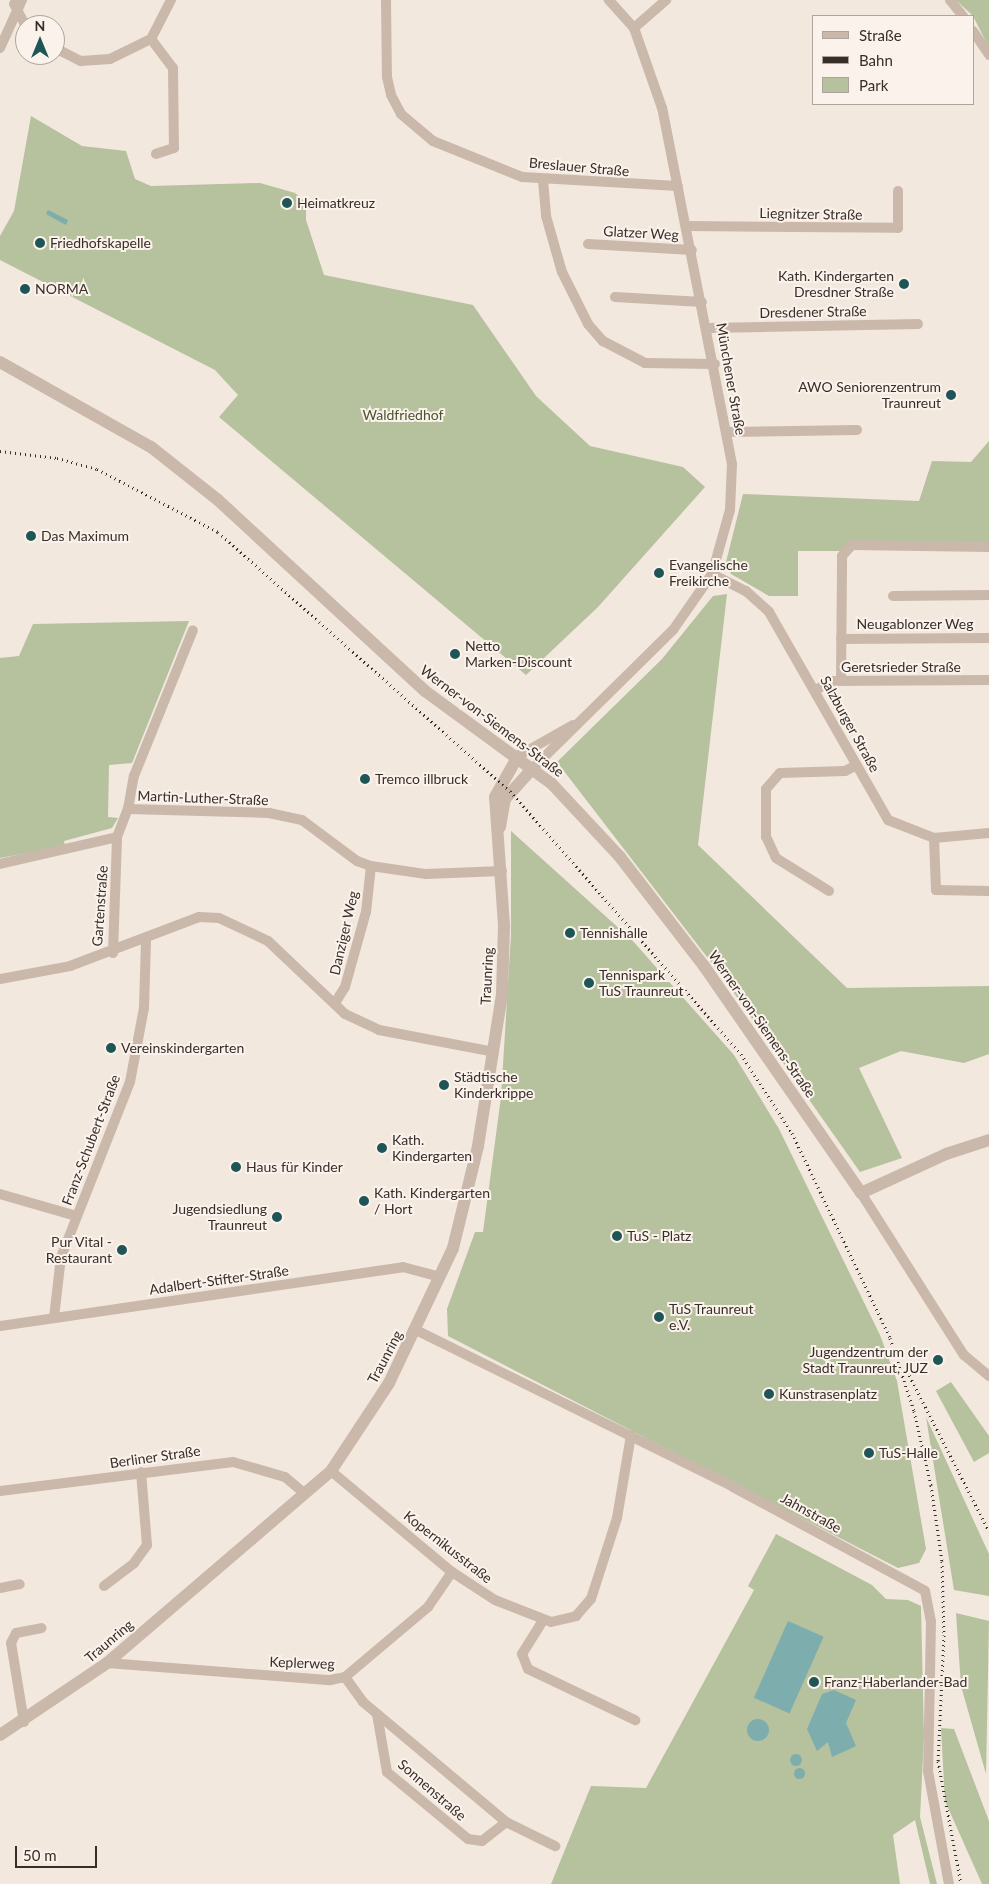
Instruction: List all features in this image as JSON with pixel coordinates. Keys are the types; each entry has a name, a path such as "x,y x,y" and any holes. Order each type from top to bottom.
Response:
{"street":[{"path":"65,53 81,61 110,59 151,39 171,0"},
{"name":"Breslauer Straße","path":"386,0 387,77 401,114 433,141 459,155 543,180 678,186"},
{"name":"Münchener Straße","path":"533,768 574,725 673,630 712,574 730,510 732,464 715,364 687,226 649,61 634,28 609,0"},
{"path":"634,28 666,0"},
{"path":"950,0 962,15"},
{"path":"16,2 21,15"},
{"path":"0,48 16,2"},
{"path":"974,32 989,56"},
{"path":"151,39 173,68 174,148 156,154"},
{"path":"543,180 546,216 562,272 583,316 603,341 644,363 715,364"},
{"name":"Liegnitzer Straße","path":"687,226 898,228 898,191"},
{"name":"Glatzer Weg","path":"588,244 692,250"},
{"path":"616,297 702,302"},
{"name":"Dresdener Straße","path":"708,328 918,324"},
{"name":"Werner-von-Siemens-Straße","path":"0,362 152,447 218,500 425,691 518,756 590,821 704,966 861,1193 964,1355 989,1376"},
{"path":"726,432 857,430"},
{"path":"841,681 842,556 852,545 989,547"},
{"name":"Salzburger Straße","path":"712,574 746,591 770,612 816,690 888,820 934,838 989,833"},
{"path":"893,596 989,596"},
{"path":"128,809 134,776 193,630"},
{"name":"Neugablonzer Weg","path":"841,639 989,638"},
{"name":"Geretsrieder Straße","path":"816,690 841,681 989,680"},
{"name":"Münchener Straße","path":"518,756 574,725"},
{"name":"Traunring","path":"0,1735 24,1722 108,1663 331,1471 389,1383 416,1330 458,1232 494,1052 502,994 502,871 495,797 518,756"},
{"path":"829,892 776,858 766,838 766,789 780,773 845,771 857,765"},
{"name":"Traunring","path":"499,832 505,799 533,768"},
{"name":"Martin-Luther-Straße","path":"117,836 128,809 269,813 302,820 357,861 371,866 426,874 502,871"},
{"path":"0,864 117,836"},
{"name":"Gartenstraße","path":"0,979 70,966 112,953 117,836"},
{"path":"934,838 936,890 989,891"},
{"name":"Danziger Weg","path":"335,1002 345,987 366,912 371,866"},
{"path":"112,953 199,917 236,923 292,960 346,1014 379,1030 494,1052"},
{"name":"Franz-Schubert-Straße","path":"54,1318 61,1257 130,1082 144,1008 146,939"},
{"path":"861,1193 946,1154 989,1140"},
{"path":"0,1194 76,1216"},
{"name":"Adalbert-Stifter-Straße","path":"0,1326 403,1267 440,1277"},
{"name":"Jahnstraße","path":"416,1330 631,1435 925,1591 931,1621 928,1771 949,1884"},
{"path":"631,1435 617,1518 591,1599 576,1616 542,1622 522,1654 528,1669 635,1720"},
{"name":"Berliner Straße","path":"0,1491 141,1472 244,1463 285,1477 305,1494"},
{"name":"Kopernikusstraße","path":"331,1471 452,1572 495,1600 542,1622"},
{"path":"104,1586 134,1563 147,1545 141,1472"},
{"name":"Keplerweg","path":"108,1663 321,1679 345,1676 428,1606 452,1572"},
{"path":"0,1588 20,1584"},
{"path":"24,1722 11,1643 16,1633 42,1628"},
{"name":"Sonnenstraße","path":"345,1676 351,1689 377,1714 506,1822 555,1846"},
{"name":"Sonnenstraße","path":"377,1714 381,1755 394,1778 468,1839 482,1841 506,1822"}],"green space":[{"path":"956,0 989,0 989,48 974,15"},
{"name":"Waldfriedhof","path":"31,116 82,146 126,151 135,179 151,186 260,183 295,193 306,203 306,220 324,275 473,305 536,396 590,446 683,467 705,487 598,607 526,675 219,417 238,395 215,370 0,260 0,236 14,211"},
{"path":"989,441 989,544 853,543 841,551 798,551 798,596 769,596 731,574 726,562 743,494 919,501 932,461 971,462"},
{"path":"727,594 698,845 847,988 989,986 989,1054 964,1063 901,1051 859,1068 902,1158 860,1172 727,983 557,762 662,659 713,596"},
{"path":"189,621 132,763 109,765 108,817 118,818 112,828 64,841 65,846 0,858 0,658 19,656 33,624"},
{"name":"TuS Traunreut e.V.","path":"511,831 632,940 734,1055 779,1129 880,1335 897,1381 926,1549 919,1563 898,1568 448,1336 447,1309 475,1232 483,1232 501,1097 511,935"},
{"path":"951,1382 989,1436 989,1453 974,1462 936,1391"},
{"path":"926,1417 989,1554 989,1596 954,1590"},
{"name":"Franz-Haberlander-Bad","path":"776,1534 872,1585 886,1599 908,1600 921,1606 924,1736 920,1817 937,1884 930,1884 915,1820 893,1835 900,1884 551,1884 591,1786 646,1788 754,1590 748,1586"},
{"path":"956,1613 989,1621 986,1774 961,1686"},
{"path":"941,1728 954,1729 989,1821 989,1884 982,1884 945,1801"}],"water":[{"path":"48,210 68,220 66,225 46,214"},
{"path":"788,1621 824,1637 789,1714 754,1698"},
{"path":"834,1690 856,1700 846,1723 856,1746 832,1757 828,1742 817,1751 807,1729 822,1694"},
{"path":"758,1719 766,1722 769,1730 766,1738 758,1741 750,1738 747,1730 750,1722"},
{"path":"798,1754 801,1755 801,1765 794,1766 791,1765 790,1758 791,1755"},
{"path":"799,1767 805,1773 799,1779 793,1773"}],"railway":[{"path":"0,451 57,458 97,469 218,532 510,791 741,1054 792,1133 890,1338 914,1411 931,1485 942,1561 944,1635 938,1761 961,1884"},
{"path":"907,1371 989,1531"}],"place":[{"name":"Heimatkreuz","path":"287,203"},
{"name":"Friedhofskapelle","path":"40,243"},
{"name":"Kath. Kindergarten Dresdner Straße","path":"904,284"},
{"name":"NORMA","path":"25,289"},
{"name":"AWO Seniorenzentrum Traunreut","path":"951,395"},
{"name":"Das Maximum","path":"31,536"},
{"name":"Evangelische Freikirche","path":"659,573"},
{"name":"Netto Marken-Discount","path":"455,654"},
{"name":"Tremco illbruck","path":"365,779"},
{"name":"Tennishalle","path":"570,933"},
{"name":"Tennispark TuS Traunreut","path":"589,983"},
{"name":"Vereinskindergarten","path":"111,1048"},
{"name":"Städtische Kinderkrippe","path":"444,1085"},
{"name":"Kath. Kindergarten","path":"382,1148"},
{"name":"Haus für Kinder","path":"236,1167"},
{"name":"Kath. Kindergarten / Hort","path":"364,1201"},
{"name":"Jugendsiedlung Traunreut","path":"277,1217"},
{"name":"TuS - Platz","path":"617,1236"},
{"name":"Pur Vital - Restaurant","path":"122,1250"},
{"name":"TuS Traunreut e.V.","path":"659,1317"},
{"name":"Jugendzentrum der Stadt Traunreut, JUZ","path":"938,1360"},
{"name":"Kunstrasenplatz","path":"769,1394"},
{"name":"TuS-Halle","path":"869,1453"},
{"name":"Franz-Haberlander-Bad","path":"814,1682"}]}
